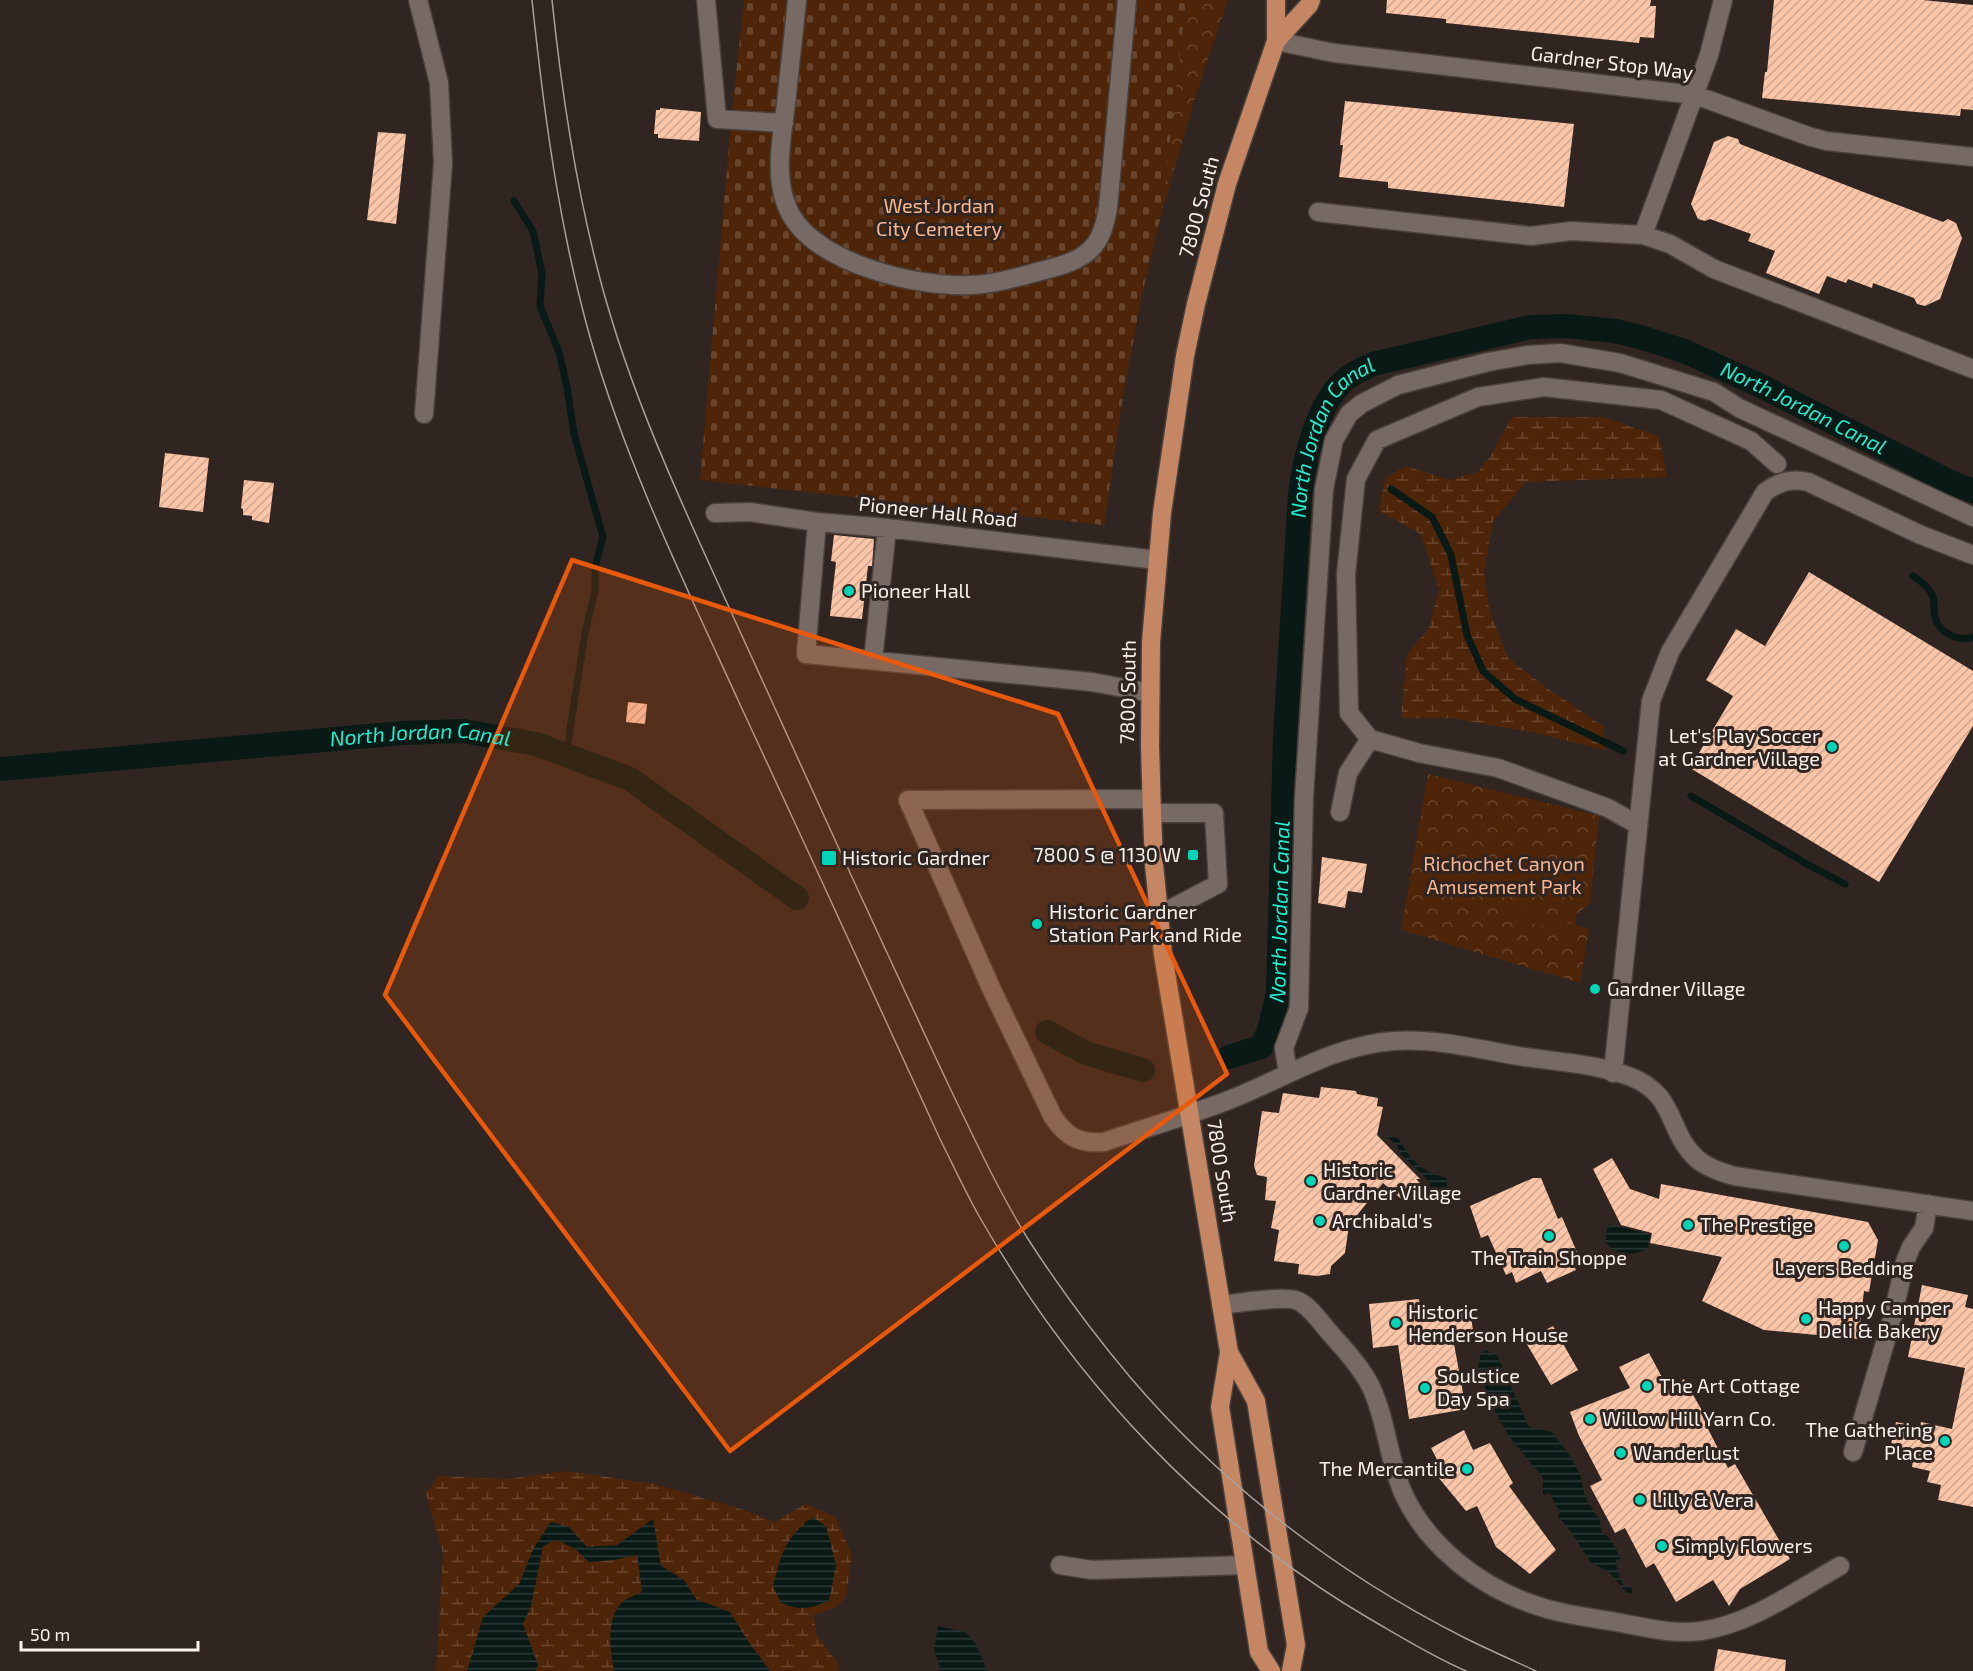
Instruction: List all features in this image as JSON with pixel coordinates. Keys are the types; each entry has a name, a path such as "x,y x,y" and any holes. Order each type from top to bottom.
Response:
{"main road":[{"name":"7800 South","path":"1271,1671 1259,1652 1220,1407 1229,1352 1163,955 1152,806 1150,693 1157,560 1173,424 1196,304 1227,184 1276,41 1276,0"},
{"name":"7800 South","path":"1276,41 1311,0"},
{"name":"7800 South","path":"1229,1352 1256,1401 1296,1645 1291,1671"}],"street":[{"path":"418,0 440,83 443,163 424,414"},
{"path":"706,0 717,119 784,123"},
{"path":"797,0 780,163 784,199 791,215 799,226 814,239 862,267 897,277 936,285 954,286 1000,282 1071,262 1092,248 1100,237 1108,208 1127,0"},
{"path":"1643,235 1709,55 1723,0"},
{"name":"Gardner Stop Way","path":"1276,41 1334,53 1695,95 1826,141 1973,158"},
{"path":"1318,212 1531,236 1571,231 1643,235 1670,244 1724,273 1973,369"},
{"path":"1288,1073 1284,1048 1299,1008 1304,797 1324,489 1334,440 1349,414 1361,404 1398,385 1488,362 1528,355 1560,353 1620,363 1714,392 1739,408 1973,517"},
{"path":"1638,825 1608,808 1498,768 1419,753 1370,739 1349,713 1346,574 1356,478 1377,440 1478,397 1544,387 1660,400 1750,441 1777,464"},
{"path":"1613,1072 1648,717 1656,685 1670,652 1765,492 1790,480 1808,482 1921,535 1973,555"},
{"name":"Pioneer Hall Road","path":"715,513 750,512 817,522 1157,560"},
{"path":"817,522 806,654 1092,682 1150,693"},
{"path":"873,660 886,528"},
{"path":"1340,812 1348,773 1370,739"},
{"path":"1159,915 1218,884 1214,813 1152,806 908,800 991,988 1053,1117 1061,1129 1074,1139 1083,1142 1104,1142 1227,1101 1288,1073 1357,1047 1409,1041 1441,1043 1629,1076 1654,1089 1670,1111 1690,1152 1707,1167 1720,1172 1734,1176 1973,1211"},
{"path":"1853,1452 1892,1319 1905,1262 1911,1247 1924,1228 1928,1204"},
{"path":"1221,1305 1271,1300 1298,1301 1315,1316 1350,1356 1372,1388 1383,1421 1394,1471 1405,1497 1420,1520 1447,1555 1462,1567 1524,1601 1575,1615 1669,1632 1702,1631 1761,1611 1840,1566"},
{"path":"1060,1565 1092,1570 1245,1564"}],"highlighted area":[{"path":"572,560 1058,714 1227,1074 730,1451 385,995"}],"green space":[{"name":"West Jordan City Cemetery","path":"744,0 1186,0 1162,211 1141,299 1121,408 1104,525 700,480 731,122"},
{"path":"1186,0 1228,0 1195,98 1162,211"},
{"path":"1512,417 1602,417 1659,436 1667,477 1526,482 1493,521 1484,571 1489,609 1508,658 1603,726 1605,750 1536,733 1451,718 1401,718 1407,654 1429,628 1439,589 1421,534 1379,511 1385,479 1405,466 1450,480 1478,472 1490,457"},
{"name":"Richochet Canyon Amusement Park","path":"1428,774 1599,816 1590,903 1576,915 1576,925 1589,929 1580,983 1401,930"},
{"path":"1515,906 1575,925 1573,936 1512,916"},
{"path":"566,1471 655,1484 741,1509 775,1522 805,1504 835,1516 852,1555 846,1597 837,1607 814,1615 816,1634 839,1665 838,1671 436,1671 443,1554 426,1493 439,1476 507,1479"}],"shaded area":[{"path":"1384,1135 1398,1138 1418,1165 1447,1178 1447,1206 1432,1190 1429,1181 1401,1154 1395,1143"},
{"path":"1608,1224 1650,1234 1648,1249 1630,1254 1615,1250 1605,1242"},
{"path":"1485,1350 1497,1355 1529,1427 1552,1432 1568,1453 1580,1474 1585,1497 1600,1521 1602,1532 1611,1540 1621,1559 1616,1560 1623,1585 1632,1588 1632,1593 1627,1593 1609,1572 1590,1562 1558,1516 1560,1512 1549,1493 1543,1495 1543,1478 1508,1435 1492,1405 1478,1370 1480,1356"},
{"path":"812,1517 826,1526 836,1565 829,1601 799,1608 781,1603 773,1586 785,1547 795,1533"},
{"path":"653,1519 661,1566 684,1580 696,1599 730,1612 770,1671 614,1671 610,1633 614,1614 625,1600 642,1592 637,1555 589,1562 574,1548 556,1540 543,1546 531,1606 523,1624 538,1665 535,1671 467,1671 483,1617 519,1584 533,1549 551,1522 569,1527 587,1547 617,1545"},
{"path":"938,1626 965,1632 976,1644 987,1671 941,1671 934,1649"}],"building":[{"path":"1387,0 1651,0 1650,6 1656,6 1654,38 1640,37 1639,43 1446,23 1446,19 1386,13"},
{"path":"1774,0 1923,0 1973,5 1973,110 1961,109 1960,116 1762,98 1765,72 1767,72"},
{"path":"1345,101 1574,124 1564,207 1388,188 1388,182 1339,177"},
{"path":"660,108 701,112 699,141 658,138 658,134 654,134 656,110"},
{"path":"378,132 406,134 396,224 367,220"},
{"path":"1728,136 1738,139 1740,144 1866,193 1943,222 1948,219 1956,223 1962,238 1940,299 1925,306 1917,304 1914,298 1873,283 1872,288 1848,279 1846,283 1827,276 1819,294 1766,273 1775,251 1748,241 1751,234 1710,219 1705,221 1698,219 1691,204 1714,142"},
{"path":"165,453 209,458 203,512 159,507"},
{"path":"244,480 274,483 269,523 252,520 252,516 243,515 241,508"},
{"name":"Pioneer Hall","path":"834,535 874,539 872,566 868,566 862,619 830,616 836,562 831,561"},
{"name":"Let's Play Soccer at Gardner Village","path":"1809,572 1973,671 1973,726 1879,882 1690,768 1733,696 1706,680 1736,629 1765,646"},
{"path":"628,702 647,704 645,724 626,722"},
{"path":"1322,857 1367,864 1362,893 1348,891 1345,908 1318,903"},
{"name":"Historic Gardner Village","path":"1321,1087 1356,1091 1357,1094 1378,1098 1377,1106 1383,1107 1377,1135 1420,1179 1416,1179 1423,1186 1406,1203 1383,1183 1349,1225 1345,1253 1331,1266 1330,1274 1317,1276 1298,1274 1299,1264 1274,1261 1279,1230 1271,1228 1276,1201 1265,1200 1267,1177 1257,1175 1254,1166 1262,1111 1279,1113 1283,1093 1319,1098"},
{"path":"1612,1158 1630,1189 1659,1199 1661,1184 1868,1222 1878,1240 1869,1292 1864,1291 1858,1339 1764,1330 1702,1301 1722,1257 1650,1243 1652,1233 1621,1225 1593,1169"},
{"path":"1533,1178 1541,1178 1558,1219 1562,1217 1579,1257 1572,1260 1576,1270 1547,1283 1541,1271 1516,1283 1512,1272 1506,1275 1488,1235 1481,1238 1470,1206"},
{"path":"1922,1285 1968,1295 1965,1307 1973,1309 1973,1507 1938,1500 1941,1485 1927,1482 1930,1471 1912,1467 1914,1454 1890,1449 1896,1422 1920,1427 1921,1422 1952,1429 1965,1368 1908,1357"},
{"path":"1419,1299 1421,1317 1470,1310 1473,1330 1452,1333 1466,1409 1409,1419 1398,1345 1373,1348 1369,1304"},
{"path":"1553,1326 1578,1370 1551,1385 1525,1341"},
{"path":"1649,1353 1670,1392 1684,1379 1709,1423 1706,1425 1728,1468 1735,1464 1790,1559 1740,1589 1729,1606 1713,1580 1676,1602 1654,1563 1646,1568 1625,1528 1615,1533 1590,1486 1602,1480 1579,1436 1570,1412 1630,1388 1619,1367"},
{"path":"1464,1430 1473,1450 1490,1443 1513,1483 1509,1486 1556,1550 1530,1574 1496,1547 1477,1506 1466,1511 1438,1477 1444,1473 1431,1448"},
{"path":"1718,1649 1786,1660 1785,1671 1714,1671"}],"waterway":[{"path":"514,201 533,231 542,273 540,306 559,352 574,434 603,537 595,568 595,591 585,633 566,755"},
{"name":"North Jordan Canal","path":"1229,1057 1261,1047 1269,1030 1278,994 1285,735 1300,495 1309,450 1320,418 1335,390 1348,378 1373,364 1531,327 1566,326 1615,331 1684,351 1759,385 1950,482 1973,491"},
{"path":"1391,489 1432,517 1451,555 1467,635 1483,671 1515,699 1623,751"},
{"path":"1913,576 1932,594 1935,617 1940,628 1955,637 1973,637"},
{"name":"North Jordan Canal","path":"0,769 402,733 463,731 536,744 630,779 797,898"},
{"path":"1691,796 1845,884"},
{"name":"North Jordan Canal","path":"1047,1032 1086,1053 1143,1070"}],"tram line":[{"path":"532,0 547,128 561,212 579,296 604,384 638,476 697,611 940,1139 979,1216 1016,1277 1057,1335 1101,1391 1148,1443 1199,1493 1310,1581 1405,1640 1466,1671"},
{"path":"552,0 569,130 587,227 606,301 648,423 699,542 924,1033 996,1183 1028,1239 1064,1292 1130,1377 1165,1416 1242,1490 1284,1524 1371,1585 1463,1637 1536,1671"}],"place":[{"name":"Pioneer Hall","path":"849,591"},
{"name":"Let's Play Soccer at Gardner Village","path":"1832,747"},
{"name":"7800 S @ 1130 W","path":"1193,855"},
{"name":"Historic Gardner","path":"829,858"},
{"name":"Historic Gardner Station Park and Ride","path":"1037,924"},
{"name":"Gardner Village","path":"1595,989"},
{"name":"Historic Gardner Village","path":"1311,1181"},
{"name":"Archibald's","path":"1320,1221"},
{"name":"The Prestige","path":"1688,1225"},
{"name":"The Train Shoppe","path":"1549,1236"},
{"name":"Layers Bedding","path":"1844,1246"},
{"name":"Happy Camper Deli & Bakery","path":"1806,1319"},
{"name":"Historic Henderson House","path":"1396,1323"},
{"name":"The Art Cottage","path":"1647,1386"},
{"name":"Soulstice Day Spa","path":"1425,1388"},
{"name":"Willow Hill Yarn Co.","path":"1590,1419"},
{"name":"The Gathering Place","path":"1945,1441"},
{"name":"Wanderlust","path":"1621,1453"},
{"name":"The Mercantile","path":"1467,1469"},
{"name":"Lilly & Vera","path":"1640,1500"},
{"name":"Simply Flowers","path":"1662,1546"}]}
